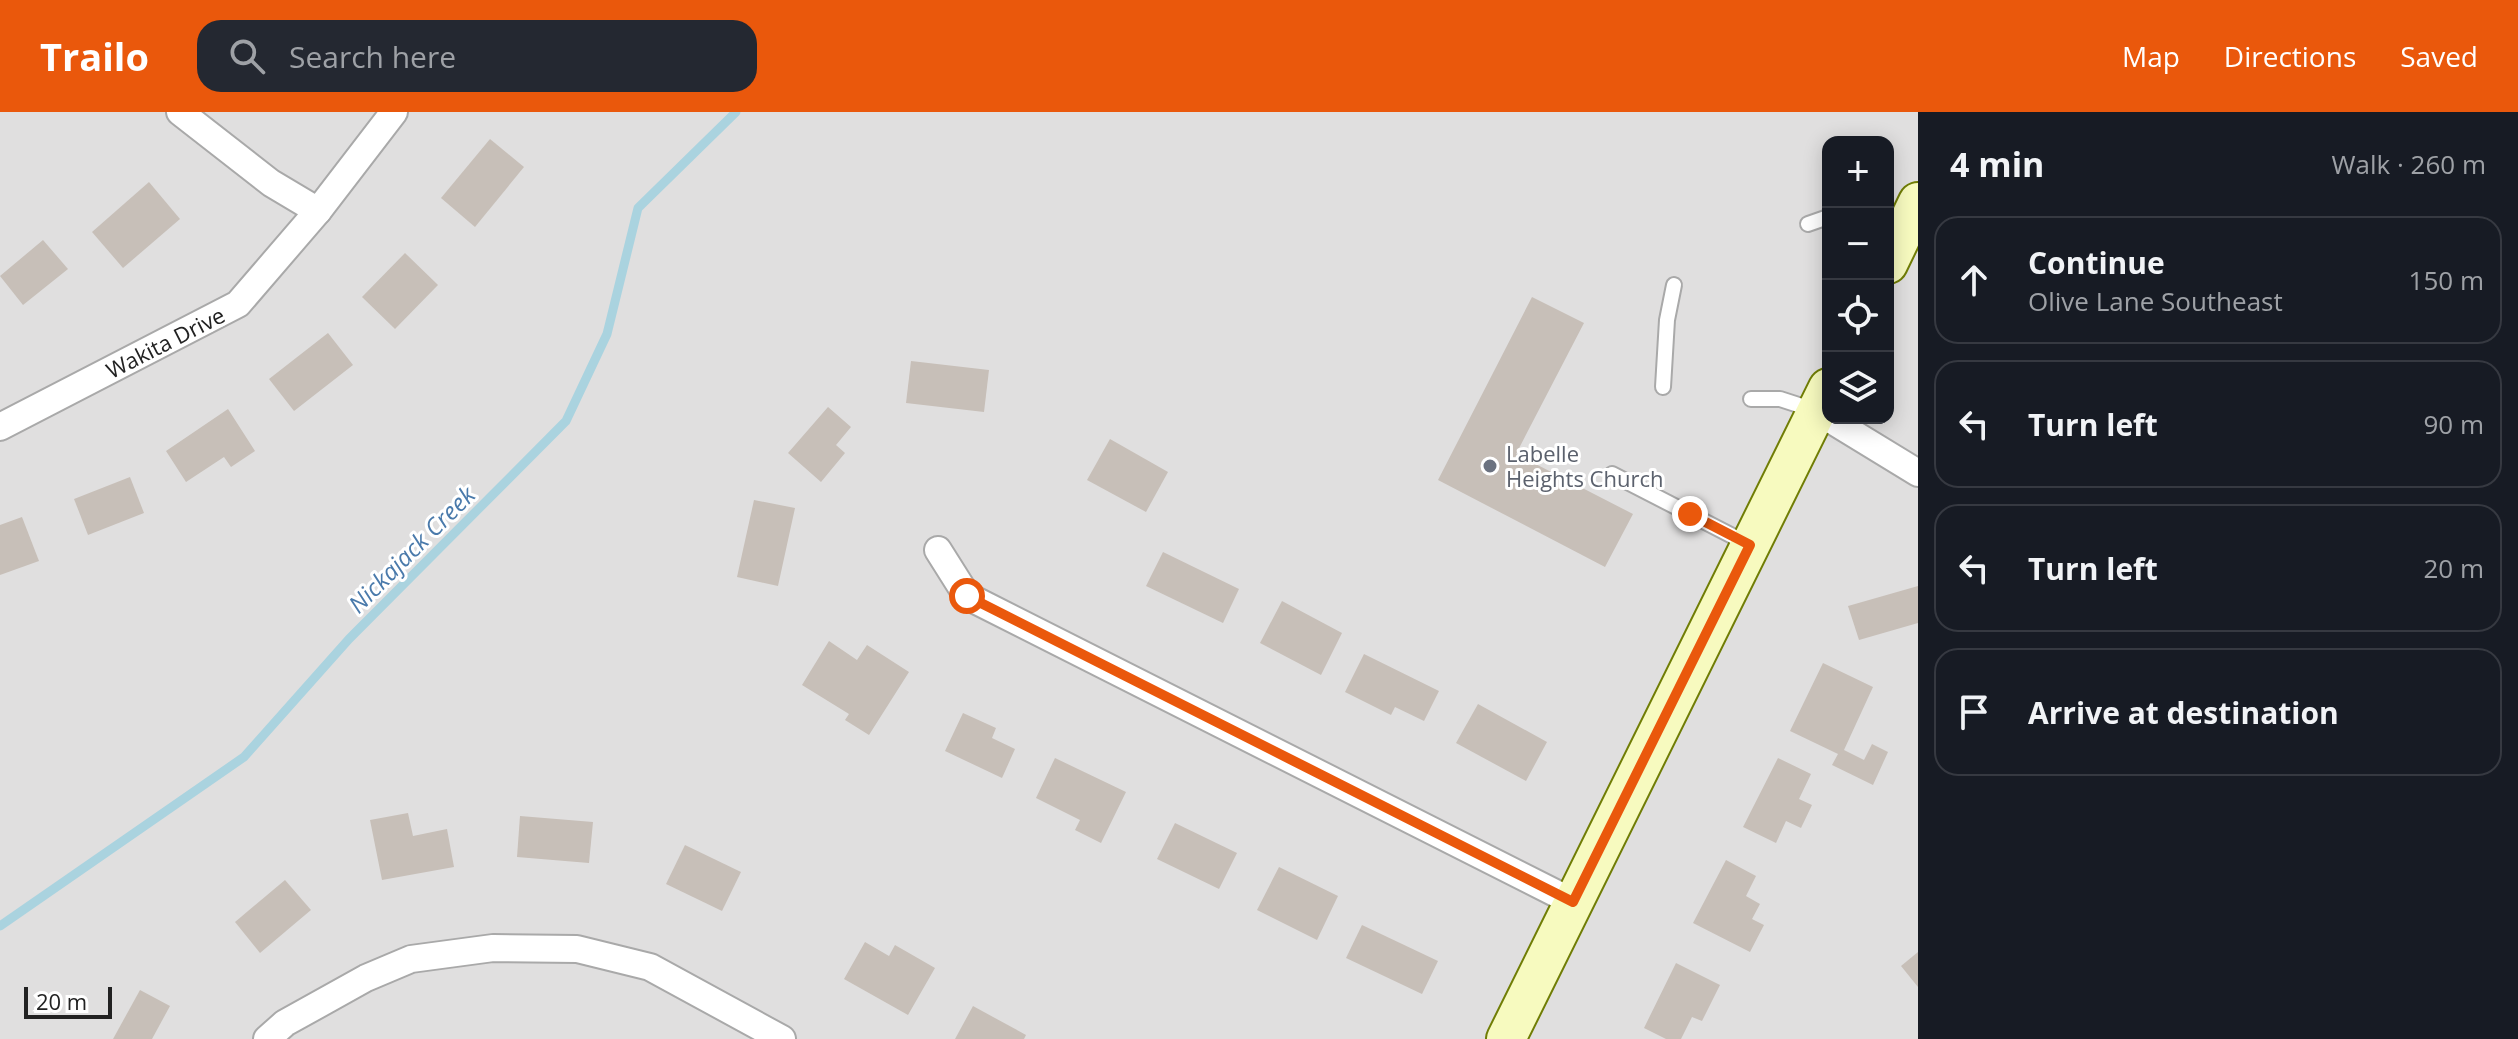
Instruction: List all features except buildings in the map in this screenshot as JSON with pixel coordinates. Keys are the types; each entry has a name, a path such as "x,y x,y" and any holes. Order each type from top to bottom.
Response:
{"street":[{"path":"180,112 271,183 318,211"},
{"name":"Wakita Drive","path":"0,427 238,304 318,211 394,112"},
{"path":"1894,246 1905,214"},
{"path":"1506,1039 1750,545 1822,414"},
{"path":"1847,424 1918,473"},
{"path":"938,550 967,596 1573,902"},
{"path":"267,1039 285,1023 326,1000 411,959 493,948 577,949 650,967 782,1039"}],"lane":[{"path":"1808,224 1822,219"},
{"path":"1663,387 1667,320 1674,285"},
{"path":"1751,399 1780,399 1822,408"},
{"path":"1612,474 1750,545"}],"shaded area":[{"path":"0,112 1918,112 1918,1039 0,1039"}],"waterway":[{"name":"Nickajack Creek","path":"0,926 244,757 349,639 566,421 607,334 638,208 736,112"}],"place":[{"name":"Labelle Heights Church","path":"1490,466"}],"route":[{"path":"967,596 1573,902 1750,545 1690,514"}]}
